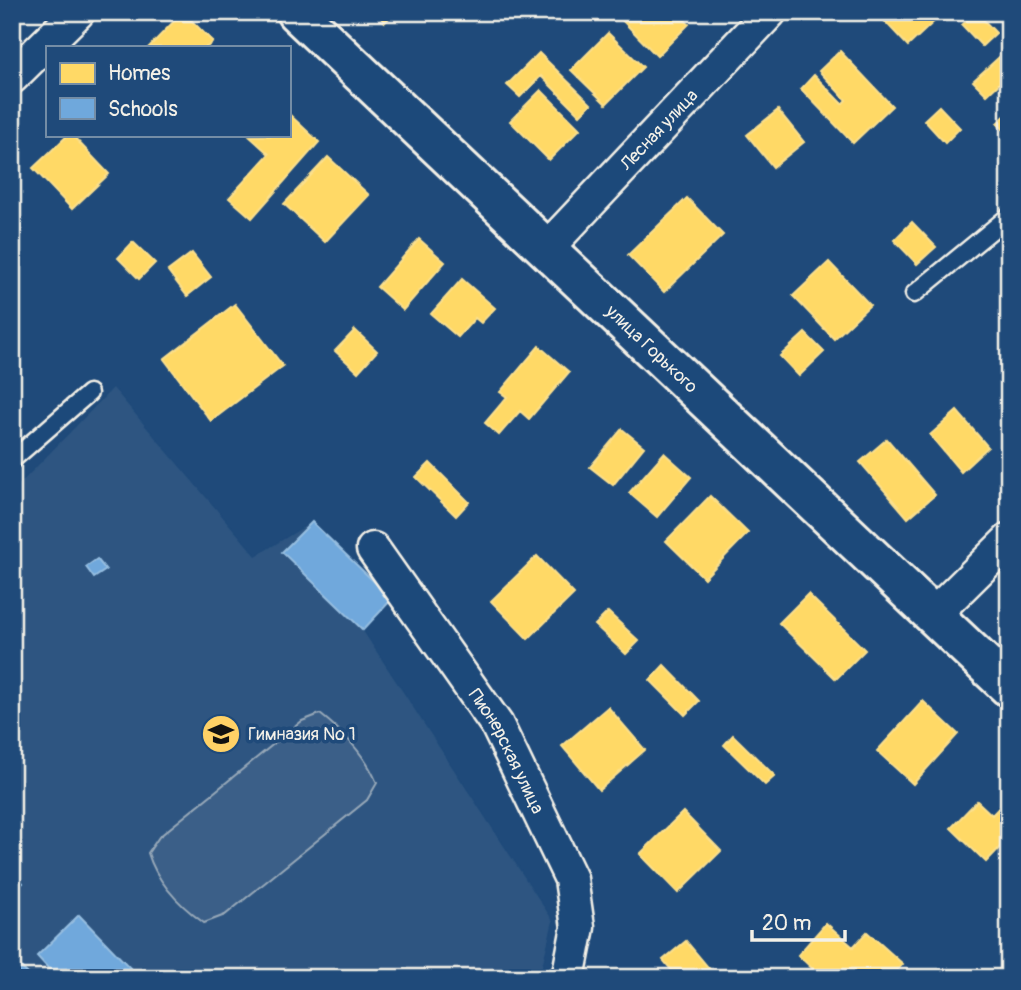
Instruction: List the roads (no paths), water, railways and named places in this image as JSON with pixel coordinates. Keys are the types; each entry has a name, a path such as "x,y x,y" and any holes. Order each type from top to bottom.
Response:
{"main road":[{"name":"улица Горького","path":"296,12 1009,687"}],"street":[{"path":"12,77 78,12"},
{"name":"Лесная улица","path":"547,248 770,12"},
{"path":"933,615 1009,540"},
{"name":"Пионерская улица","path":"373,549 497,724 571,879 578,927 568,978"}],"lane":[{"path":"914,294 1009,216"},
{"path":"12,460 89,393"}],"place":[{"name":"Гимназия № 1","path":"221,734"}]}
